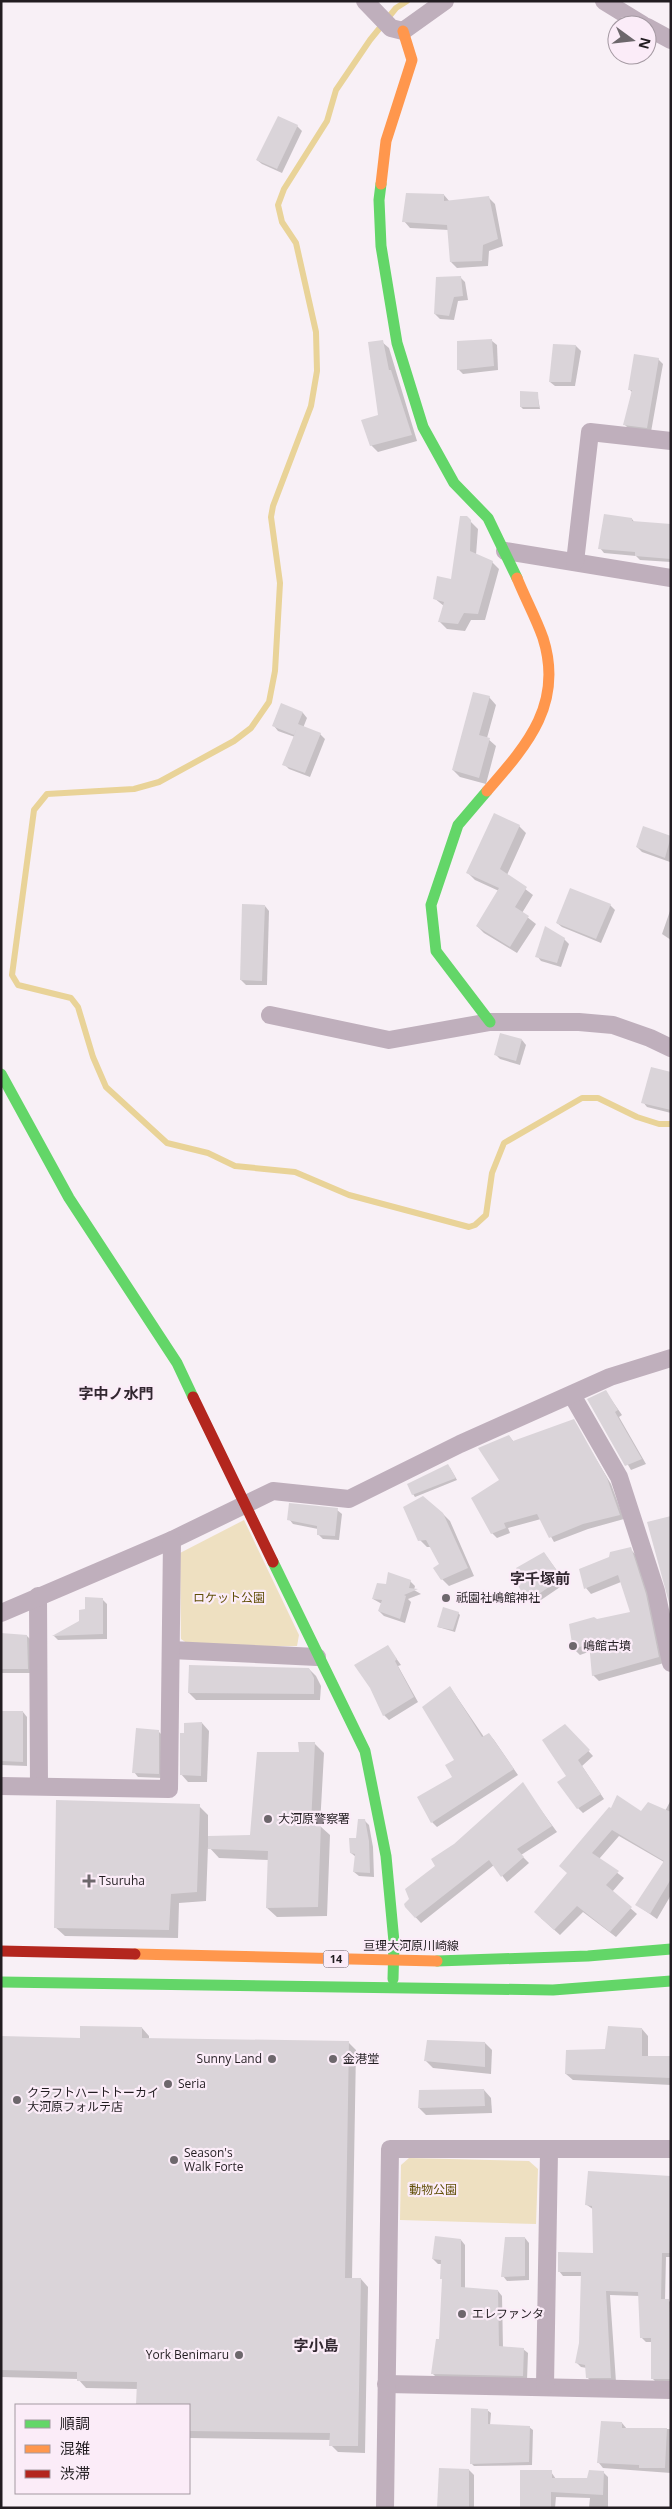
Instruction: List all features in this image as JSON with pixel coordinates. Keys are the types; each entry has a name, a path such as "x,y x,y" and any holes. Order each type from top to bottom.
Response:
{"street":[{"path":"365,1 378,16 397,29 412,60 386,141 379,200 381,246 397,343 423,428 454,483 488,518 505,551 543,639 550,682 539,721 525,748 458,825 431,905 436,951 490,1022"},
{"path":"397,29 445,1"},
{"path":"604,1 627,15"},
{"path":"657,32 671,40"},
{"path":"575,562 590,432 671,441"},
{"path":"505,551 671,578"},
{"path":"270,1015 389,1040 490,1022 579,1022 613,1026 650,1038 671,1048"},
{"path":"1,1074 69,1198 177,1363 247,1504 317,1657 364,1751 386,1856 394,1960 393,1989"},
{"path":"1,1613 172,1540 272,1491 349,1499 460,1444 610,1377 671,1358"},
{"path":"572,1395 620,1477 656,1590 671,1663"},
{"path":"1,1786 169,1789 172,1540"},
{"path":"38,1596 39,1786"},
{"path":"171,1650 317,1657"},
{"name":"亘理大河原川崎線","path":"1,1951 394,1960 580,1958 671,1949"},
{"path":"1,1982 553,1990 671,1981"},
{"path":"385,2508 390,2149 549,2151 671,2149"},
{"path":"545,2386 549,2151"},
{"path":"386,2384 671,2390"}],"green space":[{"name":"ロケット公園","path":"244,1520 299,1635 297,1646 191,1646 181,1639 180,1553"},
{"name":"動物公園","path":"409,2158 529,2161 538,2169 536,2224 400,2220 401,2165"}],"building":[{"path":"278,116 298,125 277,169 256,160"},
{"path":"406,193 444,194 444,201 489,196 498,239 483,245 482,261 450,262 447,225 402,222"},
{"path":"461,276 463,296 454,297 449,316 434,314 436,277"},
{"path":"492,339 494,366 457,370 457,341"},
{"path":"383,340 389,370 391,370 412,435 370,446 361,420 378,415 368,342"},
{"path":"553,344 576,345 571,382 549,382"},
{"path":"634,354 659,358 647,428 623,425 632,390 628,390"},
{"path":"520,391 538,392 539,407 520,407"},
{"path":"604,514 632,518 632,521 671,524 671,559 635,556 635,552 598,549"},
{"path":"460,516 467,516 471,520 470,551 493,561 478,614 464,613 458,624 438,622 444,602 433,599 437,576 451,579"},
{"path":"473,692 490,696 479,735 490,738 479,778 452,770"},
{"path":"281,703 303,712 298,724 321,733 305,773 282,765 297,728 294,735 272,726"},
{"path":"494,813 520,825 500,869 527,887 515,907 529,916 510,947 476,926 499,888 466,873"},
{"path":"643,826 671,836 665,858 636,847"},
{"path":"570,888 611,904 596,939 556,923"},
{"path":"242,904 265,905 262,981 240,980"},
{"path":"545,926 565,938 557,963 535,957"},
{"path":"500,1033 522,1039 516,1061 494,1055"},
{"path":"651,1067 671,1072 671,1110 641,1103"},
{"path":"606,1390 618,1410 615,1412 642,1459 625,1466 587,1399"},
{"path":"574,1419 607,1478 620,1515 583,1524 549,1538 537,1514 504,1523 506,1528 491,1534 471,1498 499,1480 478,1448 509,1435 513,1441"},
{"path":"448,1464 456,1478 412,1495 407,1484"},
{"path":"423,1496 443,1513 468,1568 441,1580 433,1568 439,1564 426,1540 418,1541 403,1507"},
{"path":"289,1503 338,1508 335,1536 317,1535 317,1526 287,1520"},
{"path":"671,1516 671,1610 647,1522"},
{"path":"631,1547 646,1594 659,1657 592,1676 589,1643 573,1650 569,1624 594,1617 597,1619 630,1612 618,1575 584,1589 579,1569 609,1557 610,1552"},
{"path":"544,1552 562,1578 536,1596 525,1597 515,1581 520,1576 516,1568"},
{"path":"388,1572 411,1580 409,1588 418,1589 404,1595 406,1596 400,1619 378,1611 382,1600 372,1599 377,1583 386,1584"},
{"path":"85,1597 103,1598 103,1634 52,1636 79,1621 79,1610 85,1609"},
{"path":"443,1607 459,1612 453,1630 437,1627"},
{"path":"1,1633 27,1635 28,1669 1,1669"},
{"path":"388,1645 397,1659 395,1661 414,1697 383,1716 370,1688 354,1665"},
{"path":"189,1665 309,1668 314,1678 314,1694 188,1693"},
{"path":"450,1686 482,1737 489,1733 514,1769 431,1823 417,1797 452,1777 445,1765 454,1760 422,1707"},
{"path":"1,1711 23,1711 23,1762 1,1761"},
{"path":"202,1722 201,1776 180,1775 180,1733 184,1733 184,1723"},
{"path":"565,1724 590,1750 578,1760 601,1794 577,1809 557,1782 566,1776 542,1740"},
{"path":"136,1728 159,1730 159,1774 132,1773"},
{"path":"298,1742 315,1742 311,1824 321,1824 318,1907 266,1908 268,1851 208,1849 208,1836 250,1835 257,1752 299,1752"},
{"path":"523,1782 552,1826 517,1849 524,1857 501,1877 489,1860 415,1918 405,1907 404,1904 409,1899 405,1889 435,1866 431,1859 454,1844"},
{"path":"617,1795 641,1811 648,1802 671,1812 671,1879 650,1914 635,1905 664,1861 612,1830 592,1853 619,1871 606,1885 632,1907 610,1932 577,1906 554,1930 534,1912 567,1873 559,1866 609,1807 611,1808"},
{"path":"56,1800 200,1804 197,1892 171,1894 169,1930 54,1928"},
{"path":"358,1819 365,1819 369,1841 370,1873 353,1872 355,1854 350,1853 349,1838 356,1838"},
{"name":"Season's Walk Forte","path":"80,2026 142,2027 142,2038 349,2041 345,2278 361,2278 358,2446 329,2446 330,2433 190,2431 190,2404 136,2404 137,2382 77,2381 77,2372 1,2370 1,2036 80,2038"},
{"path":"608,2026 642,2028 642,2056 671,2056 671,2078 565,2074 566,2050 605,2049"},
{"path":"427,2040 485,2042 485,2067 424,2061"},
{"path":"484,2089 485,2106 418,2108 419,2090"},
{"path":"588,2171 671,2176 671,2253 662,2253 661,2299 669,2299 671,2379 651,2379 651,2338 640,2338 638,2292 606,2291 611,2378 586,2378 585,2365 575,2363 579,2343 581,2272 558,2272 558,2252 593,2253 592,2206 585,2205"},
{"path":"435,2236 461,2239 461,2287 498,2290 499,2346 524,2348 523,2376 431,2374 436,2339 439,2339 442,2279 440,2279 441,2260 432,2259"},
{"path":"505,2237 525,2237 525,2276 501,2277"},
{"path":"471,2408 488,2409 488,2424 530,2426 529,2462 470,2464"},
{"path":"601,2421 622,2422 622,2428 667,2428 665,2468 639,2468 639,2465 597,2463"},
{"path":"439,2468 469,2469 469,2508 437,2508"},
{"path":"520,2470 552,2470 552,2478 587,2478 589,2470 604,2471 603,2495 551,2492 551,2508 520,2508"}],"waterway":[{"path":"407,1 396,8 370,40 336,90 327,121 284,189 278,205 282,222 296,243 316,332 317,371 311,406 273,506 271,517 280,583 275,671 269,702 251,728 234,741 159,782 134,789 47,794 34,810 12,975 18,985 71,998 78,1007 93,1057 106,1087 167,1143 208,1153 235,1166 295,1172 349,1195 469,1227 475,1225 486,1215 492,1173 504,1143 582,1098 598,1098 637,1117 659,1124 671,1124"}],"traffic: fast":[{"path":"381,184 379,200 381,246 397,343 423,427 454,483 488,518 517,578"},
{"path":"487,791 458,825 431,905 436,951 490,1022"},
{"path":"1,1074 69,1198 177,1363 193,1397"},
{"path":"273,1562 365,1751 386,1856 394,1942 393,1979"},
{"path":"437,1961 588,1956 671,1949"},
{"path":"1,1982 553,1990 671,1981"}],"traffic: slow":[{"path":"381,184 386,141 412,60 403,31"},
{"path":"487,791 528,740 538,722 545,703 549,683 548,662 543,638 517,578"},
{"path":"135,1954 437,1961"}],"traffic: jam":[{"path":"193,1397 273,1562"},
{"path":"1,1951 135,1954"}],"place":[{"name":"祇園社嶋館神社","path":"446,1598"},
{"name":"嶋館古墳","path":"573,1646"},
{"name":"大河原警察署","path":"268,1819"},
{"name":"Tsuruha","path":"89,1881"},
{"name":"Sunny Land","path":"272,2059"},
{"name":"金港堂","path":"333,2059"},
{"name":"Seria","path":"168,2084"},
{"name":"クラフトハートトーカイ 大河原フォルテ店","path":"17,2100"},
{"name":"Season's Walk Forte","path":"174,2160"},
{"name":"エレファンタ","path":"462,2314"},
{"name":"York Benimaru","path":"239,2355"}],"district":[{"name":"字中ノ水門","path":"116,1394"},
{"name":"字千塚前","path":"540,1579"},
{"name":"字小島","path":"316,2346"}]}
